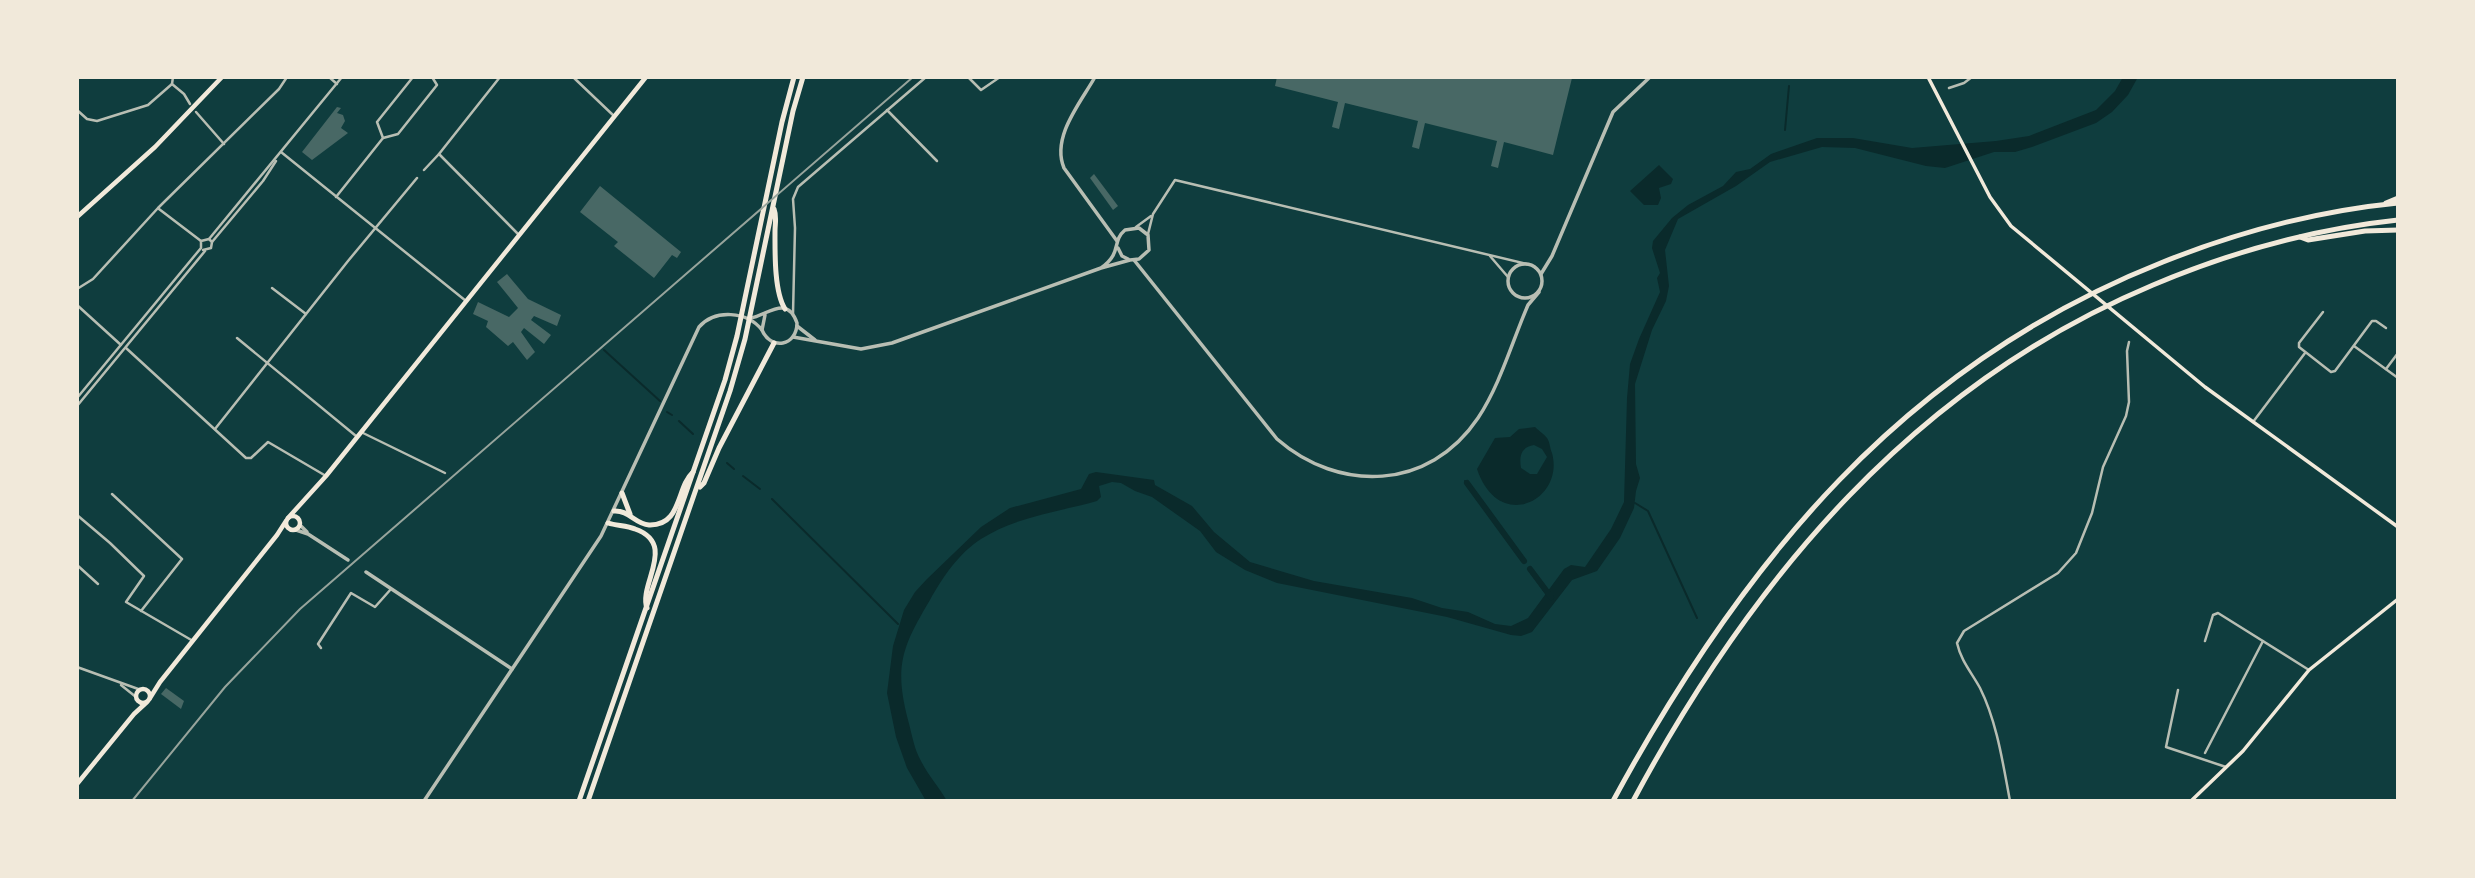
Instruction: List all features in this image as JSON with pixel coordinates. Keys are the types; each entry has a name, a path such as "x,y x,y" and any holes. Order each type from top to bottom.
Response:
{"highway":[{"path":"579,801 716,408 737,336 794,77"},
{"path":"588,801 727,401 745,339 803,77"},
{"path":"1613,801 1679,687 1749,585 1809,511 1881,438 1957,374 2009,338 2080,298 2154,265 2214,242 2261,228 2398,200"},
{"path":"773,206 776,216 779,296 785,309"},
{"path":"1633,801 1691,702 1757,603 1823,522 1893,450 1955,398 2023,351 2094,311 2169,278 2225,257 2300,237 2398,220"},
{"path":"2300,237 2308,240 2365,231 2398,230"},
{"path":"697,489 704,483 719,448 774,343"},
{"path":"622,493 630,514 639,522 656,524 669,519 678,505 687,477 695,470"},
{"path":"614,511 630,514"},
{"path":"608,523 638,530 648,537 653,545 656,560 644,600 647,608"}],"main road":[{"path":"77,217 133,167 222,77"},
{"path":"77,785 134,714 149,700 160,681 277,536 287,519 326,475 646,77"},
{"path":"1928,77 1990,197 2006,219 2032,245 2205,387 2398,527"},
{"path":"277,536 300,525 303,503"},
{"path":"287,519 293,516 299,518"},
{"path":"287,519 293,530"},
{"path":"2192,801 2261,731 2309,670 2398,599"},
{"path":"134,714 141,690 147,690 160,681"},
{"path":"147,690 149,700"},
{"path":"137,699 149,700"}],"street":[{"path":"77,110 87,119 97,121 148,105 172,83 173,77"},
{"path":"77,289 93,279 158,208 279,89 287,77"},
{"path":"329,77 337,84"},
{"path":"77,406 203,250 211,248 210,241 342,77"},
{"path":"383,138 377,122 413,77"},
{"path":"336,197 383,138 398,134 410,120 437,85 432,77"},
{"path":"424,170 500,77"},
{"path":"573,77 614,116"},
{"path":"820,342 797,326 793,314 795,193 798,187 926,77"},
{"path":"968,77 981,90 1000,77"},
{"path":"793,337 851,349 881,346 1101,268 1132,260 1147,254 1150,245 1148,226 1175,180 1487,254 1538,269 1542,283 1539,292 1528,305 1488,402 1462,439 1422,466 1401,474 1369,478 1343,475 1318,467 1293,453 1277,439 1132,260 1122,256 1117,241 1064,168 1061,154 1065,131 1095,77"},
{"path":"1541,274 1552,256 1613,112 1650,77"},
{"path":"1949,88 1972,77"},
{"path":"172,83 190,104"},
{"path":"887,110 937,161"},
{"path":"196,112 223,144"},
{"path":"281,152 466,301"},
{"path":"439,154 519,235"},
{"path":"215,429 374,228 417,178"},
{"path":"158,208 201,240 210,241"},
{"path":"1117,241 1122,232 1135,227 1153,214"},
{"path":"1135,227 1148,236"},
{"path":"201,240 203,250"},
{"path":"1101,268 1110,262 1118,248"},
{"path":"1487,254 1508,276 1509,287 1516,296 1527,298 1539,292"},
{"path":"1508,276 1513,268 1527,264"},
{"path":"272,288 306,314"},
{"path":"77,305 246,458 251,458 268,442 326,475"},
{"path":"424,801 608,523 699,327 707,319 722,314 749,319 765,315 774,309 785,309 793,314"},
{"path":"2322,312 2298,345 2333,372 2372,321 2386,328"},
{"path":"762,330 765,315"},
{"path":"749,319 774,343 783,343 793,337 797,326"},
{"path":"237,338 359,434 446,473"},
{"path":"2010,801 2001,753 1988,711 1980,689 1962,660 1957,643 1964,631 2058,573 2077,553 2092,513 2104,467 2126,416 2129,402 2129,342"},
{"path":"2354,346 2398,378"},
{"path":"77,398 124,347"},
{"path":"2253,422 2305,353"},
{"path":"2386,369 2398,353"},
{"path":"112,494 181,559 141,611"},
{"path":"77,514 144,576 126,602 193,641"},
{"path":"300,525 308,534 348,560"},
{"path":"293,530 308,534"},
{"path":"77,565 98,584"},
{"path":"366,572 512,669"},
{"path":"321,648 318,644 351,593 375,607 391,589"},
{"path":"2205,641 2216,613 2309,670"},
{"path":"2205,753 2263,641"},
{"path":"77,667 141,690"},
{"path":"118,683 137,699"},
{"path":"2178,690 2165,747 2227,767"}],"water":[{"path":"2123,77 2138,77 2128,95 2112,112 2096,123 2032,147 2015,152 1994,152 1945,168 1926,166 1855,148 1822,147 1770,162 1736,186 1678,219 1665,250 1669,286 1666,301 1652,330 1635,384 1636,464 1640,478 1634,508 1620,538 1597,571 1572,580 1532,632 1521,636 1511,635 1447,617 1277,583 1245,570 1216,552 1200,531 1152,497 1121,483 1112,482 1099,486 1101,497 1097,501 1022,520 981,539 958,559 940,583 913,631 903,657 901,671 904,701 915,746 924,766 947,801 926,801 907,768 896,737 887,693 893,646 904,610 915,592 981,527 1010,508 1081,489 1089,474 1096,472 1154,480 1155,485 1192,506 1214,532 1250,562 1314,581 1412,598 1442,608 1468,612 1495,624 1511,626 1528,618 1564,569 1571,565 1585,567 1611,529 1624,502 1630,364 1660,292 1657,278 1660,273 1652,248 1653,241 1672,218 1688,205 1723,186 1736,172 1750,169 1771,154 1817,138 1853,138 1912,148 2029,136 2096,110 2115,91"},
{"path":"1659,165 1673,179 1671,184 1659,188 1661,198 1658,205 1644,205 1630,191"},
{"path":"1535,427 1546,437 1552,453 1553,470 1549,484 1540,496 1528,503 1514,505 1500,501 1487,489 1477,469 1495,438 1510,437 1519,429","holes":["1534,445 1542,449 1547,457 1537,474 1530,474 1521,468 1524,450"]}],"building":[{"path":"1277,77 1572,78 1553,155 1504,142 1498,168 1491,166 1497,141 1425,123 1419,149 1412,147 1418,121 1345,103 1339,129 1332,127 1338,102 1275,86"},
{"path":"337,107 341,108 337,113 343,115 345,121 341,128 348,133 312,160 302,152"},
{"path":"1094,174 1118,206 1113,210 1090,178"},
{"path":"600,186 681,252 677,258 672,255 654,278 614,246 618,242 580,212"},
{"path":"507,274 528,299 561,315 557,326 534,316 531,320 551,335 544,344 524,328 521,332 535,352 527,360 513,342 508,346 486,327 488,321 473,314 478,302 509,317 518,308 497,282"},
{"path":"166,688 184,701 181,709 161,694"}],"waterway":[{"path":"1785,130 1789,86"},
{"path":"604,350 660,401"},
{"path":"667,412 672,415"},
{"path":"679,421 693,434"},
{"path":"727,463 734,469"},
{"path":"743,476 760,489"},
{"path":"1465,481 1524,563"},
{"path":"1467,483 1524,561"},
{"path":"772,499 898,624"},
{"path":"1635,503 1648,511 1697,618"},
{"path":"1530,569 1551,597"},
{"path":"1529,570 1547,595"}],"railway":[{"path":"132,801 225,687 300,609 913,77"}]}
